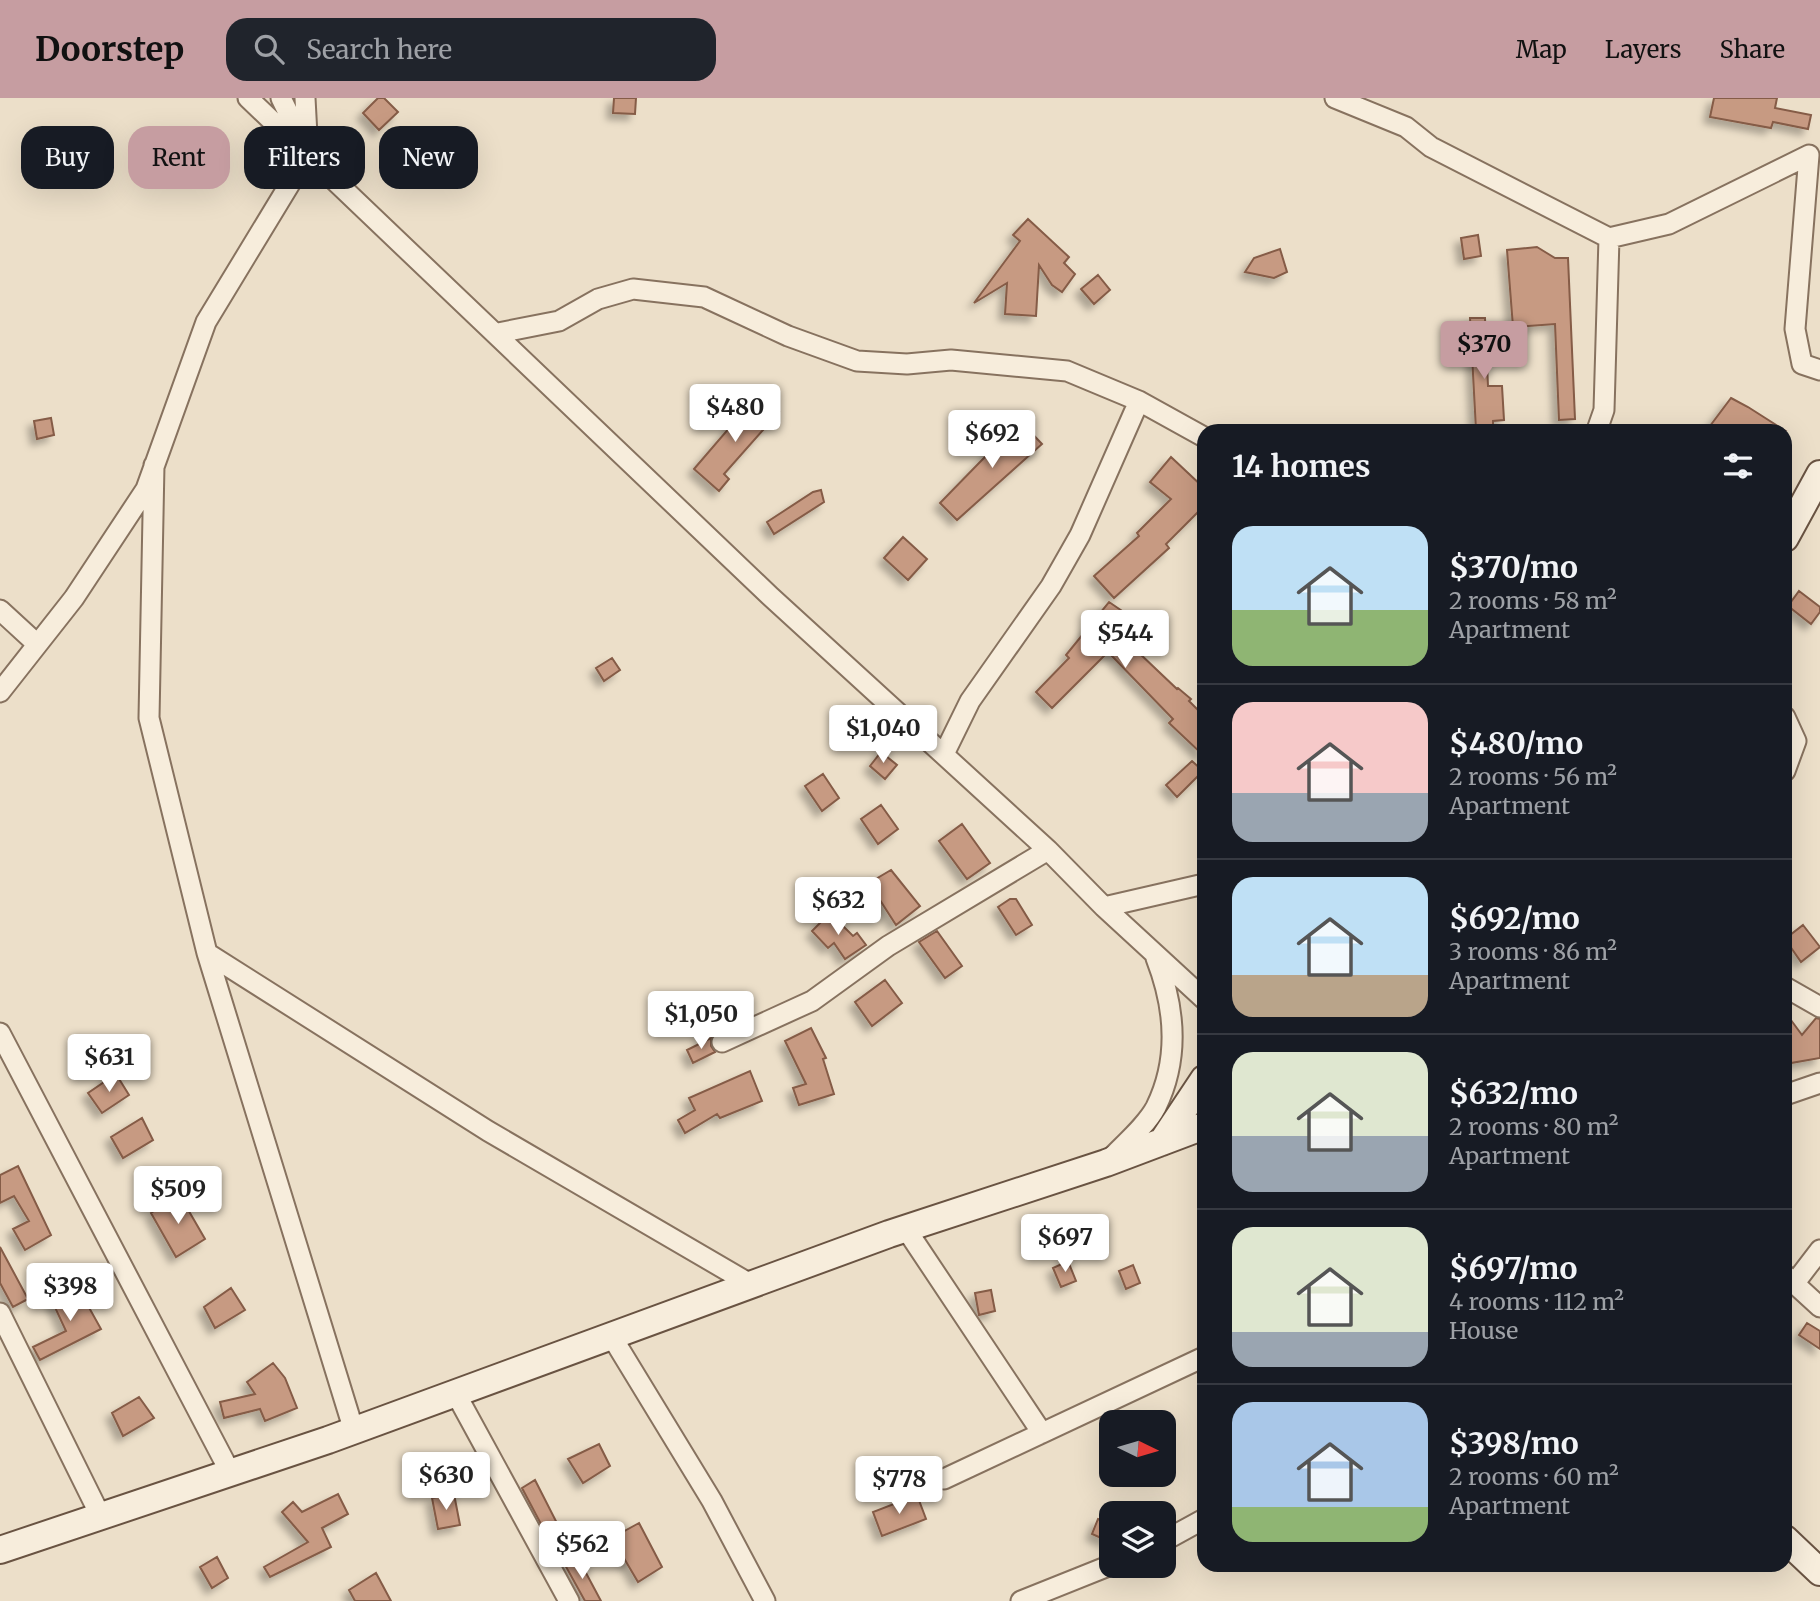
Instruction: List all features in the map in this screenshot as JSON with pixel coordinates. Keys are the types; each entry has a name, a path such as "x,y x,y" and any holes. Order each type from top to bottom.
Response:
{"street":[{"path":"248,98 278,126"},
{"path":"281,98 294,126"},
{"path":"305,98 306,126"},
{"path":"1335,98 1406,127 1431,147 1609,238 1669,224 1809,155 1795,329 1802,364 1820,370"},
{"path":"0,692 74,597 146,489 206,322 286,189"},
{"path":"344,189 498,333 770,596 1048,850 1104,907 1197,993"},
{"path":"1599,424 1604,410 1609,238"},
{"path":"498,333 559,321 598,299 633,289 704,297 788,336 857,361 907,364 951,360 1067,371 1139,401 1197,434"},
{"path":"944,754 970,701 1057,576 1080,535 1139,401"},
{"path":"154,465 149,718 208,953 354,1430"},
{"path":"1792,525 1820,474"},
{"path":"0,610 37,644"},
{"path":"1792,732 1796,741 1792,752"},
{"path":"722,1042 812,1001 888,946 1048,850"},
{"path":"1104,907 1197,886"},
{"path":"208,953 488,1131 752,1285"},
{"path":"1106,1163 1155,1109 1168,1070 1174,1034 1168,990 1155,954"},
{"path":"1792,991 1820,1007"},
{"path":"0,1033 230,1472"},
{"path":"1792,1093 1820,1083"},
{"path":"1162,1142 1197,1090"},
{"path":"0,1550 354,1430 906,1229 1106,1163 1197,1129"},
{"path":"906,1229 1042,1433"},
{"path":"1792,1277 1820,1250"},
{"path":"1792,1281 1820,1307"},
{"path":"0,1313 100,1516"},
{"path":"612,1337 712,1501 765,1601"},
{"path":"944,1479 1197,1360"},
{"path":"456,1394 569,1601"},
{"path":"1176,1534 1197,1523"},
{"path":"1792,1546 1820,1572"},
{"path":"1021,1601 1099,1569"}],"building":[{"path":"378,98 384,98 398,112 383,126 379,126 379,130 363,113"},
{"path":"614,98 636,98 635,114 613,113"},
{"path":"1714,98 1777,98 1775,108 1811,115 1808,129 1773,122 1771,128 1710,117"},
{"path":"1028,219 1069,257 1064,263 1075,274 1062,292 1052,285 1039,265 1036,316 1005,314 1007,283 974,303 1020,241 1013,235"},
{"path":"1478,235 1481,256 1464,259 1461,238"},
{"path":"1537,247 1555,258 1568,258 1575,419 1559,420 1555,324 1513,327 1507,250"},
{"path":"1280,249 1287,272 1274,278 1245,272 1254,258"},
{"path":"1098,275 1110,290 1094,304 1081,289"},
{"path":"1470,318 1485,318 1488,386 1502,386 1504,420 1493,421 1493,424 1476,424"},
{"path":"760,397 779,412 724,474 729,479 719,491 694,469 736,420 740,423"},
{"path":"1731,398 1775,424 1712,424"},
{"path":"51,418 54,435 37,439 34,421"},
{"path":"1020,421 1042,444 957,520 940,503"},
{"path":"1171,457 1197,481 1197,513 1166,544 1169,548 1114,598 1094,576 1139,536 1137,533 1171,499 1150,482"},
{"path":"821,490 824,502 774,534 767,522 813,492"},
{"path":"903,537 927,559 908,580 884,558"},
{"path":"1799,591 1820,607 1820,612 1811,624 1792,609 1792,601"},
{"path":"1109,602 1150,630 1137,651 1191,699 1189,701 1197,709 1197,749 1169,723 1173,719 1108,652 1052,708 1036,692 1069,658 1066,655"},
{"path":"612,658 620,670 604,681 596,668"},
{"path":"881,752 897,765 885,779 870,766"},
{"path":"1192,761 1197,766 1197,777 1177,797 1166,785"},
{"path":"823,774 839,798 822,811 805,786"},
{"path":"881,805 898,829 878,844 861,819"},
{"path":"962,824 990,863 967,879 939,841"},
{"path":"891,870 920,906 896,925 869,883"},
{"path":"1010,899 1016,899 1032,925 1016,935 998,907"},
{"path":"830,913 853,936 857,933 866,945 845,959 834,943 828,948 812,931"},
{"path":"1803,925 1820,947 1801,962 1792,949 1792,934"},
{"path":"937,931 962,966 945,978 919,942"},
{"path":"885,980 902,1003 872,1026 855,1002"},
{"path":"1816,1018 1820,1019 1820,1058 1792,1063 1792,1021 1802,1035"},
{"path":"811,1028 826,1058 823,1059 834,1094 799,1105 793,1088 806,1084 785,1041"},
{"path":"711,1038 711,1046 715,1052 693,1063 687,1050"},
{"path":"750,1071 762,1101 720,1118 717,1114 685,1133 678,1120 695,1110 689,1098"},
{"path":"116,1074 129,1095 102,1113 88,1093"},
{"path":"142,1118 153,1140 123,1158 111,1137"},
{"path":"18,1166 51,1235 25,1250 13,1229 29,1221 14,1196 0,1203 0,1175"},
{"path":"179,1194 205,1239 176,1257 151,1213"},
{"path":"0,1247 28,1299 13,1307 0,1283"},
{"path":"1068,1261 1076,1281 1061,1287 1053,1268"},
{"path":"1133,1265 1140,1283 1126,1289 1119,1271"},
{"path":"77,1286 101,1329 40,1360 33,1347 66,1331 52,1301"},
{"path":"231,1288 245,1310 215,1328 204,1307"},
{"path":"991,1290 995,1311 979,1315 975,1293"},
{"path":"1807,1323 1820,1331 1820,1349 1799,1335"},
{"path":"273,1363 285,1378 297,1408 265,1421 260,1409 224,1418 220,1402 255,1394 247,1382"},
{"path":"139,1397 154,1418 123,1436 112,1413"},
{"path":"599,1444 610,1466 583,1483 568,1459"},
{"path":"535,1480 563,1535 550,1541 522,1488"},
{"path":"338,1494 348,1514 322,1528 331,1547 270,1577 264,1567 308,1542 282,1512 293,1502 302,1512"},
{"path":"454,1494 460,1525 438,1529 432,1498"},
{"path":"917,1495 926,1519 882,1536 873,1512"},
{"path":"1098,1519 1099,1537 1092,1534"},
{"path":"639,1523 662,1567 638,1582 612,1538"},
{"path":"217,1557 228,1578 212,1588 200,1567"},
{"path":"578,1558 601,1601 585,1601 565,1565"},
{"path":"376,1573 391,1601 355,1601 349,1590"}]}
